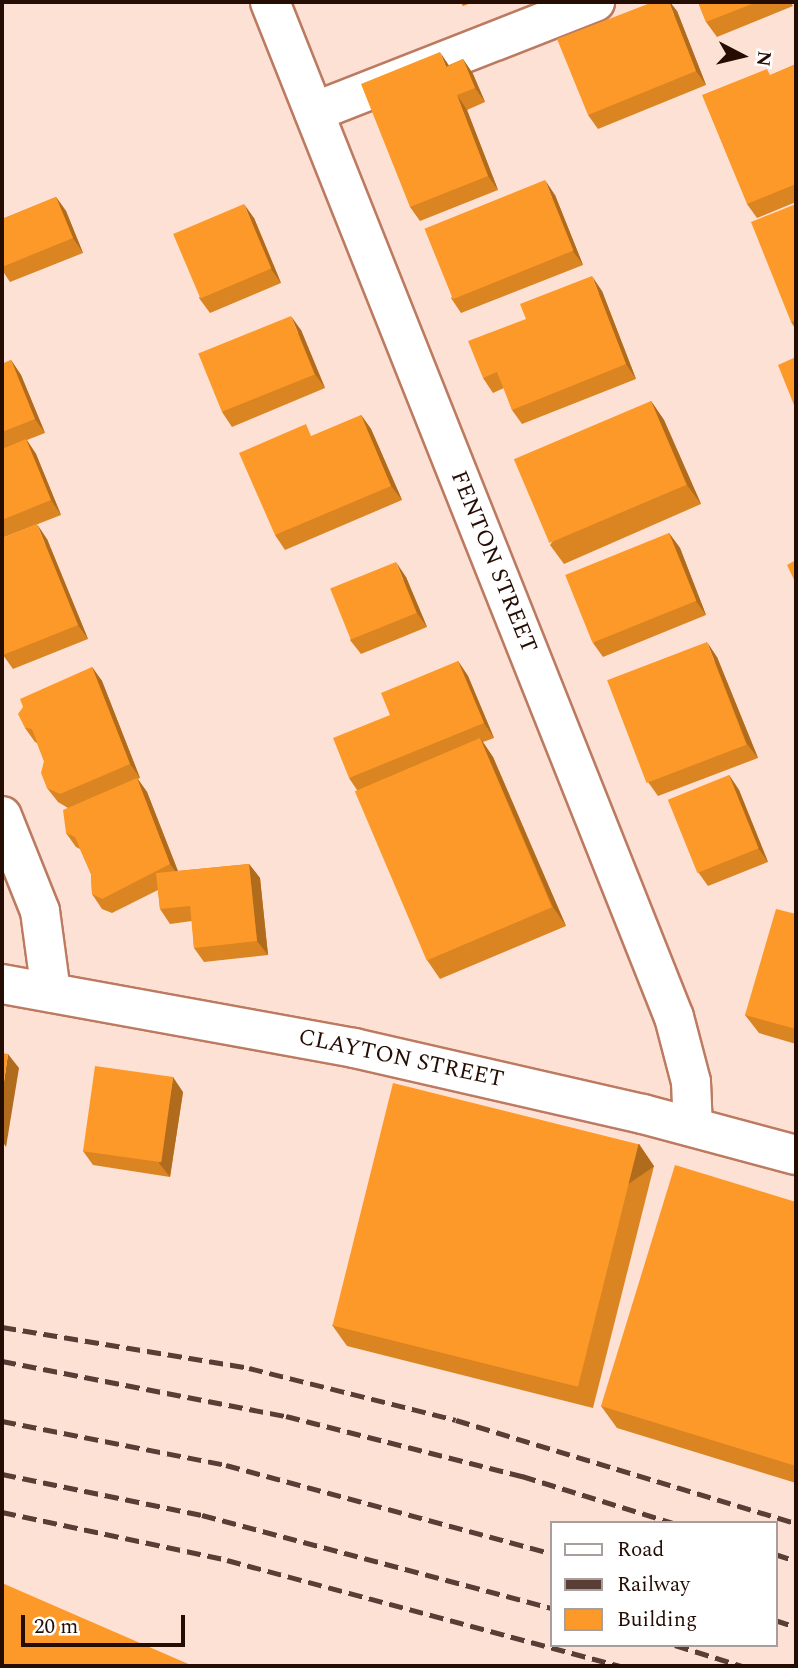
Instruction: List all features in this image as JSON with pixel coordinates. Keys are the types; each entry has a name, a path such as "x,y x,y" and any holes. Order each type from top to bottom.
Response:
{"street":[{"name":"FENTON STREET","path":"270,2 674,1017 691,1082 693,1127"},
{"path":"314,112 595,2"},
{"path":"2,816 40,911 51,992"},
{"name":"CLAYTON STREET","path":"2,984 354,1048 693,1127 796,1155"}],"building":[{"path":"653,2 669,2 696,71 588,115 557,39"},
{"path":"698,2 757,2 706,22"},
{"path":"440,52 446,67 463,59 475,88 457,95 488,176 410,207 361,84"},
{"path":"796,64 796,184 747,204 702,95 767,69 770,75"},
{"path":"545,180 573,250 453,299 424,229"},
{"path":"56,197 73,238 2,267 2,219"},
{"path":"244,204 271,268 200,299 173,234"},
{"path":"796,204 796,320 791,322 751,222"},
{"path":"592,276 626,364 512,410 497,372 483,378 468,341 526,319 520,304"},
{"path":"291,316 315,374 222,412 198,353"},
{"path":"796,357 796,410 778,365"},
{"path":"11,360 35,419 2,432 2,364"},
{"path":"651,401 687,485 549,543 514,459"},
{"path":"361,415 391,486 275,535 239,453 306,424 311,436"},
{"path":"26,439 51,500 2,520 2,449"},
{"path":"37,524 78,625 3,655 2,538"},
{"path":"669,533 696,601 593,643 565,575"},
{"path":"796,560 796,584 787,565"},
{"path":"396,562 417,613 351,640 330,589"},
{"path":"707,642 746,745 647,783 607,680"},
{"path":"458,661 484,723 349,778 333,738 390,715 381,693"},
{"path":"92,667 130,764 60,794 47,788 41,773 44,761 32,729 25,728 18,714 23,707 20,699"},
{"path":"480,738 552,907 427,961 355,791"},
{"path":"729,775 759,848 697,873 668,800"},
{"path":"137,778 170,864 102,899 92,894 91,874 75,837 66,833 63,810"},
{"path":"249,864 257,941 194,948 190,906 160,909 156,873"},
{"path":"776,909 796,914 796,1029 745,1015"},
{"path":"2,1053 8,1054 2,1096"},
{"path":"95,1066 173,1077 161,1162 83,1151"},
{"path":"393,1083 638,1144 578,1387 333,1326"},
{"path":"675,1165 796,1202 796,1466 601,1406"},
{"path":"2,1583 193,1666 2,1666"}],"railway":[{"path":"2,1327 249,1368 456,1420 796,1523"},
{"path":"2,1361 286,1416 522,1476 667,1521"},
{"path":"2,1421 226,1465 550,1553"},
{"path":"2,1474 202,1515 550,1608"},
{"path":"2,1512 227,1560 550,1647"},
{"path":"777,1555 796,1561"},
{"path":"777,1621 796,1627"},
{"path":"550,1647 621,1666"},
{"path":"681,1647 742,1666"}]}
